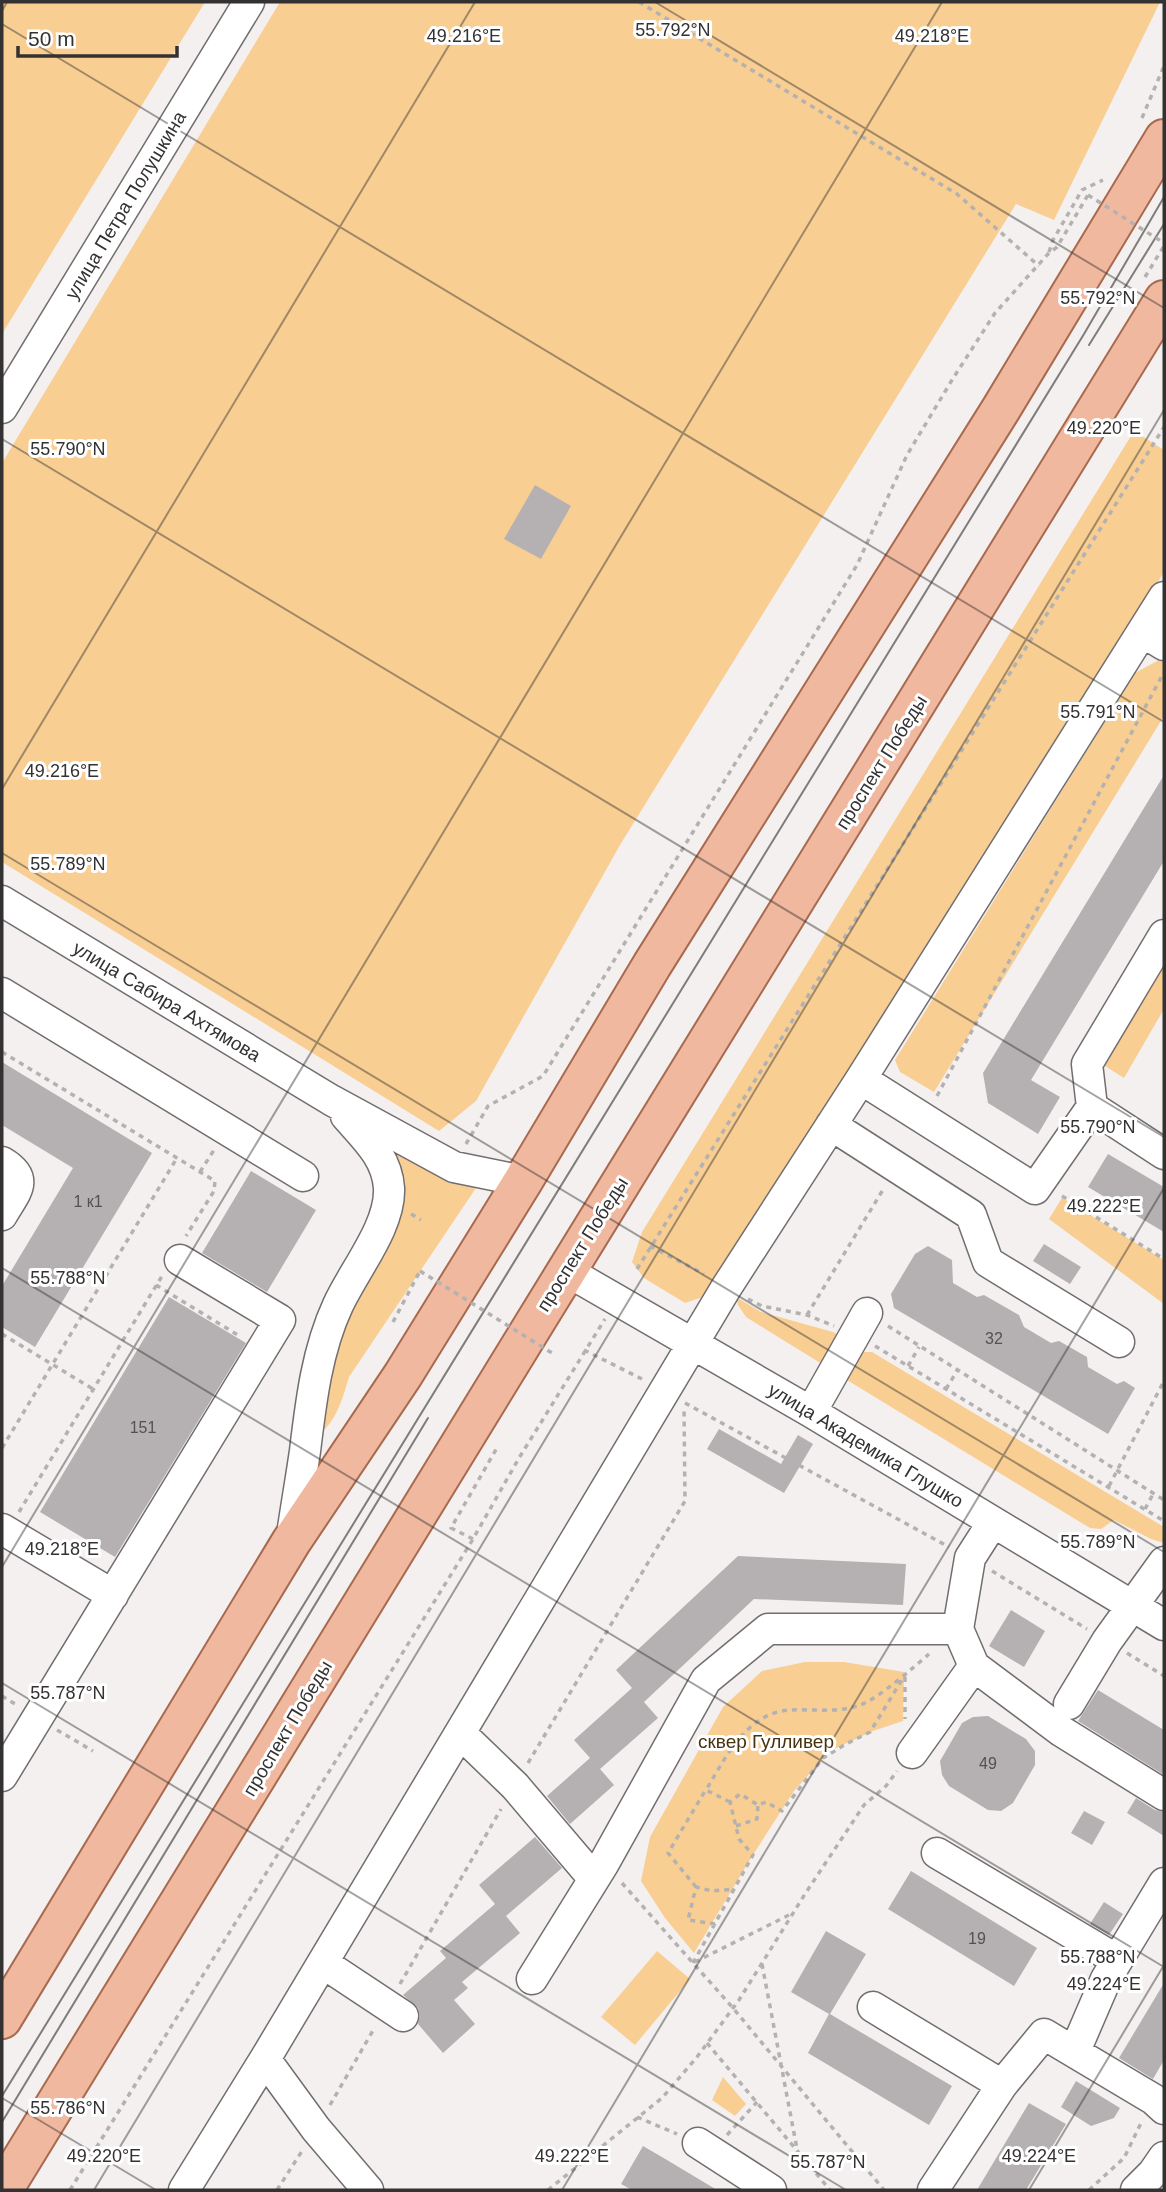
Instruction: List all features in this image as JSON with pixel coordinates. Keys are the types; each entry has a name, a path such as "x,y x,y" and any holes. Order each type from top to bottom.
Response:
{"main road":[{"path":"2,2019 291,1542 403,1375 652,965 994,421 1152,131"},
{"name":"проспект Победы","path":"3,2190 565,1270 938,670 1154,290"},
{"path":"33,2190 52,2143 68,2084"}],"street":[{"name":"улица Петра Полушкина","path":"2,408 248,2"},
{"path":"184,2190 323,1963 726,1288 1153,638 1164,597"},
{"name":"улица Сабира Ахтямова","path":"2,901 331,1100 454,1167 523,1181"},
{"path":"861,1079 1035,1189 1092,1107 1087,1064 1161,950"},
{"path":"2,993 303,1175"},
{"name":"улица Сабира Ахтямова","path":"291,1542 310,1404 323,1349 337,1306 382,1222 388,1200 387,1177 376,1149 331,1100"},
{"path":"1092,1107 1164,1154"},
{"path":"831,1125 971,1215 988,1262 1119,1342"},
{"path":"2,1161 16,1171 19,1181 2,1215"},
{"path":"2,1776 286,1311 176,1257"},
{"name":"улица Академика Глушко","path":"565,1270 811,1412 1164,1625"},
{"path":"811,1412 860,1323"},
{"path":"993,1522 970,1558 958,1629 974,1666 1061,1731 1164,1795"},
{"path":"5,1530 113,1595"},
{"path":"1069,1704 1107,1641 1164,1562"},
{"path":"531,1979 599,1871 706,1680 768,1629 958,1629"},
{"path":"912,1753 974,1666"},
{"path":"460,1733 599,1871"},
{"path":"937,1853 1117,1960"},
{"path":"1076,2051 1106,1979 1164,1883"},
{"path":"323,1963 402,2016"},
{"path":"873,2007 1002,2085"},
{"path":"933,2190 1002,2085 1044,2034 1076,2051 1159,2104"},
{"path":"265,2059 316,2129 368,2190"},
{"path":"705,2148 771,2190"},
{"path":"1136,2190 1164,2157"}],"path":[{"path":"639,2 957,194 1039,266"},
{"path":"1152,131 1164,66"},
{"path":"463,1149 488,1106 544,1076 856,565 907,456 952,380 995,313 1048,254 1053,240 1082,190 1109,178"},
{"path":"1048,254 1058,247 1088,195 1164,244 1154,290"},
{"path":"638,1269 650,1245 1164,428"},
{"path":"924,1120 1164,673"},
{"path":"2,1052 215,1181 214,1191 176,1257 5,1530"},
{"path":"200,1172 216,1146"},
{"path":"2,1448 177,1158"},
{"path":"807,1315 897,1167"},
{"path":"1040,1182 1164,1259"},
{"path":"650,1245 705,1275"},
{"path":"393,1322 420,1271 552,1353"},
{"path":"156,1285 262,1349"},
{"path":"745,1297 762,1306 860,1323 919,1346 1164,1500"},
{"path":"70,2190 473,1539 584,1350 606,1318"},
{"path":"860,1323 908,1366 1164,1521"},
{"path":"2,1334 93,1390"},
{"path":"908,1366 919,1346"},
{"path":"584,1350 651,1384"},
{"path":"946,1389 957,1371"},
{"path":"1109,1486 1164,1381"},
{"path":"684,1402 970,1558 1164,1676"},
{"path":"473,1539 452,1528 498,1446"},
{"path":"1145,1509 1153,1494"},
{"path":"734,1889 712,1891 696,1887 668,1853 733,1747 752,1723 771,1712 818,1711 861,1705 905,1675 870,1732 823,1758 782,1811 766,1802 758,1805"},
{"path":"548,2190 662,2098 733,2008 864,1805 886,1786 912,1753"},
{"path":"706,1790 730,1802"},
{"path":"730,1802 740,1794 758,1805"},
{"path":"693,1963 753,1855 739,1839 730,1802"},
{"path":"735,1826 757,1819 758,1805"},
{"path":"599,1871 693,1963 884,2190"},
{"path":"696,1887 688,1920 715,1924"},
{"path":"693,1963 792,1913"},
{"path":"762,1963 797,2151"},
{"path":"707,2043 830,2190"},
{"path":"637,2117 705,2148 757,2102"},
{"path":"1089,2190 1124,2158 1159,2104"}],"green space":[{"path":"2,2 205,2 2,334"},
{"path":"280,2 1160,2 1054,220 1016,204 620,845 476,1101 439,1131 2,862 2,463"},
{"path":"1134,431 1164,450 1164,572 828,1108 706,1296 685,1303 644,1278 632,1262 642,1232"},
{"path":"1159,660 1164,663 1164,716 934,1092 900,1072 895,1060 1135,673"},
{"path":"1164,962 1164,1009 1124,1078 1097,1061"},
{"path":"386,1142 482,1179 349,1377 337,1411 325,1429 320,1427 318,1414 355,1286"},
{"path":"1062,1198 1164,1260 1164,1304 1049,1219"},
{"path":"736,1297 761,1312 833,1332 842,1337 830,1369 746,1317"},
{"path":"872,1352 1164,1527 1164,1543 1114,1520 1101,1529 1090,1528 842,1377 854,1356"},
{"name":"сквер Гулливер","path":"805,1662 844,1662 904,1672 903,1721 873,1731 830,1751 794,1791 694,1953 665,1918 641,1881 650,1837 723,1707 762,1671"},
{"path":"657,1951 690,1979 635,2045 601,2017"},
{"path":"723,2077 746,2104 735,2116 712,2100"}],"building":[{"path":"535,485 571,506 541,559 504,539"},
{"path":"1164,775 1164,861 1031,1080 1060,1097 1038,1134 988,1103 983,1073"},
{"path":"2,1062 152,1153 35,1347 2,1327 2,1286 73,1168 2,1125"},
{"path":"1108,1154 1164,1187 1164,1232 1088,1187"},
{"path":"251,1171 316,1210 267,1292 202,1253"},
{"path":"1044,1244 1081,1267 1070,1284 1033,1261"},
{"path":"928,1246 952,1260 953,1283 977,1297 984,1295 1019,1315 1024,1327 1051,1343 1059,1341 1087,1357 1088,1367 1117,1384 1124,1381 1135,1388 1108,1434 894,1308 891,1294 915,1254"},
{"path":"169,1297 246,1343 115,1557 40,1512"},
{"path":"719,1429 781,1464 798,1435 813,1444 784,1493 707,1449"},
{"path":"738,1556 906,1564 903,1605 754,1599 644,1702 658,1718 600,1769 614,1785 570,1824 547,1796 590,1758 574,1740 632,1688 616,1670"},
{"path":"1011,1610 1045,1631 1024,1667 989,1646"},
{"path":"1098,1690 1164,1730 1164,1775 1078,1721"},
{"path":"988,1716 1026,1739 1035,1751 1035,1765 1013,1803 1001,1811 988,1810 949,1786 942,1775 940,1761 962,1723 973,1717"},
{"path":"1136,1798 1155,1810 1164,1812 1164,1836 1127,1813"},
{"path":"1084,1811 1105,1822 1092,1845 1071,1833"},
{"path":"535,1837 562,1868 506,1916 520,1933 462,1982 468,1988 454,2000 475,2024 443,2053 418,2024 418,2008 403,1995 446,1958 440,1951 495,1904 479,1885"},
{"path":"911,1871 1037,1948 1014,1986 888,1909"},
{"path":"1104,1902 1123,1914 1109,1935 1090,1924"},
{"path":"826,1931 866,1954 830,2014 952,2086 929,2125 808,2053 829,2014 791,1992"},
{"path":"1164,1983 1164,2060 1153,2079 1119,2058"},
{"path":"1076,2081 1120,2108 1114,2118 1091,2126 1061,2107"},
{"path":"1029,2103 1066,2124 1026,2190 977,2190"},
{"path":"643,2146 717,2190 632,2190 621,2184"}],"tram line":[{"path":"2,2096 1084,334 1164,197"},
{"path":"1089,345 1164,224"},
{"path":"2,2122 428,1418"}]}
